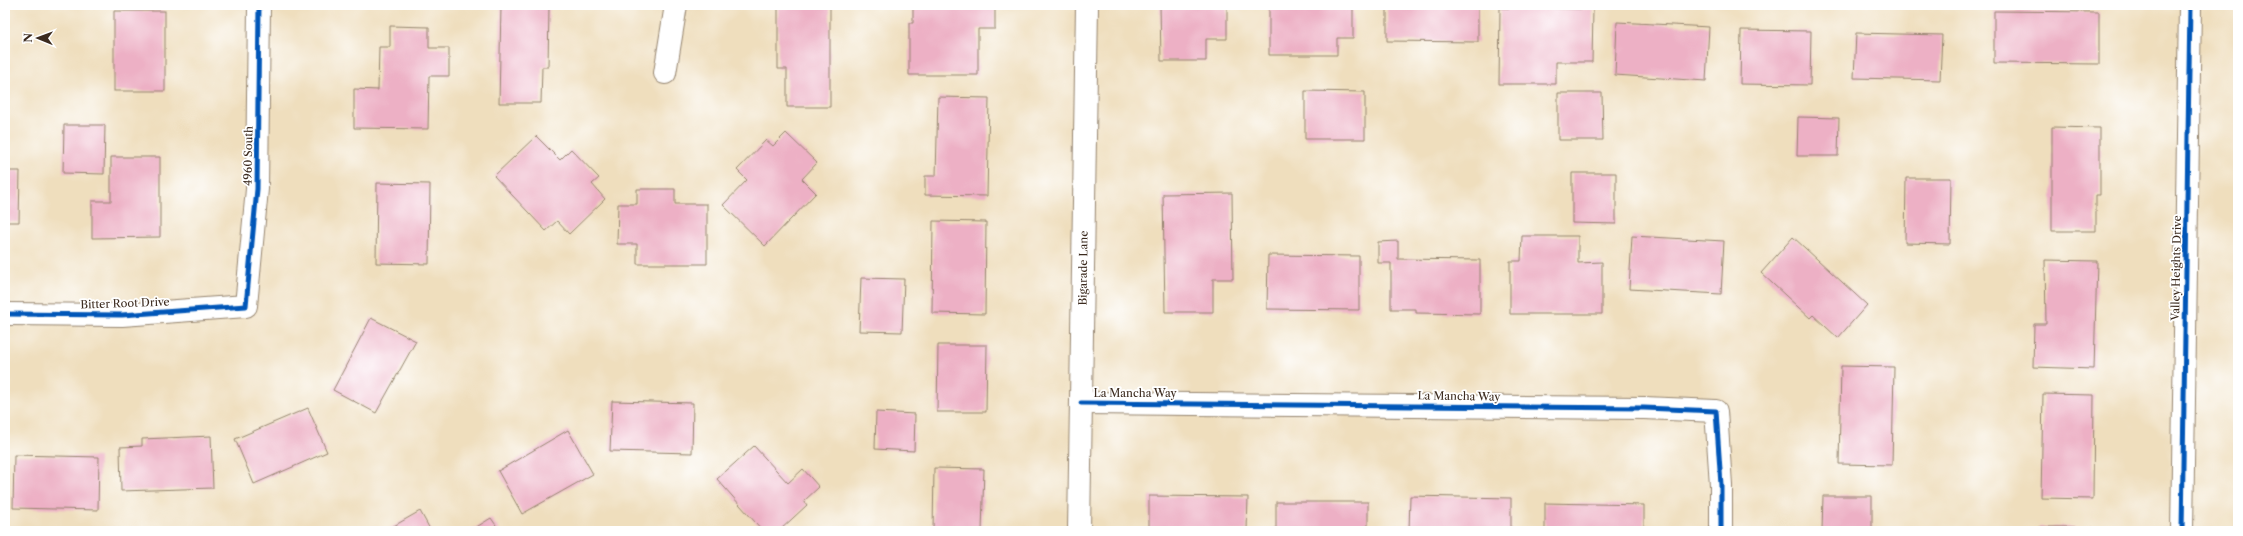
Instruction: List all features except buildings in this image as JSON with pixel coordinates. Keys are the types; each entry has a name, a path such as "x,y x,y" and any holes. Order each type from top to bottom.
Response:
{"street":[{"name":"4960 South","path":"246,306 257,189 259,5"},
{"path":"664,73 676,5"},
{"name":"Bigarade Lane","path":"1079,531 1086,5"},
{"name":"Valley Heights Drive","path":"2182,531 2190,5"},
{"name":"Bitter Root Drive","path":"5,314 122,315 246,306"},
{"name":"La Mancha Way","path":"1081,403 1644,408 1716,411 1721,484 1721,531"}],"cycle path":[{"path":"5,314 122,315 246,306 257,189 259,5"},
{"path":"2182,531 2190,5"},
{"path":"1081,403 1644,408 1716,411 1721,485 1721,531"}]}
